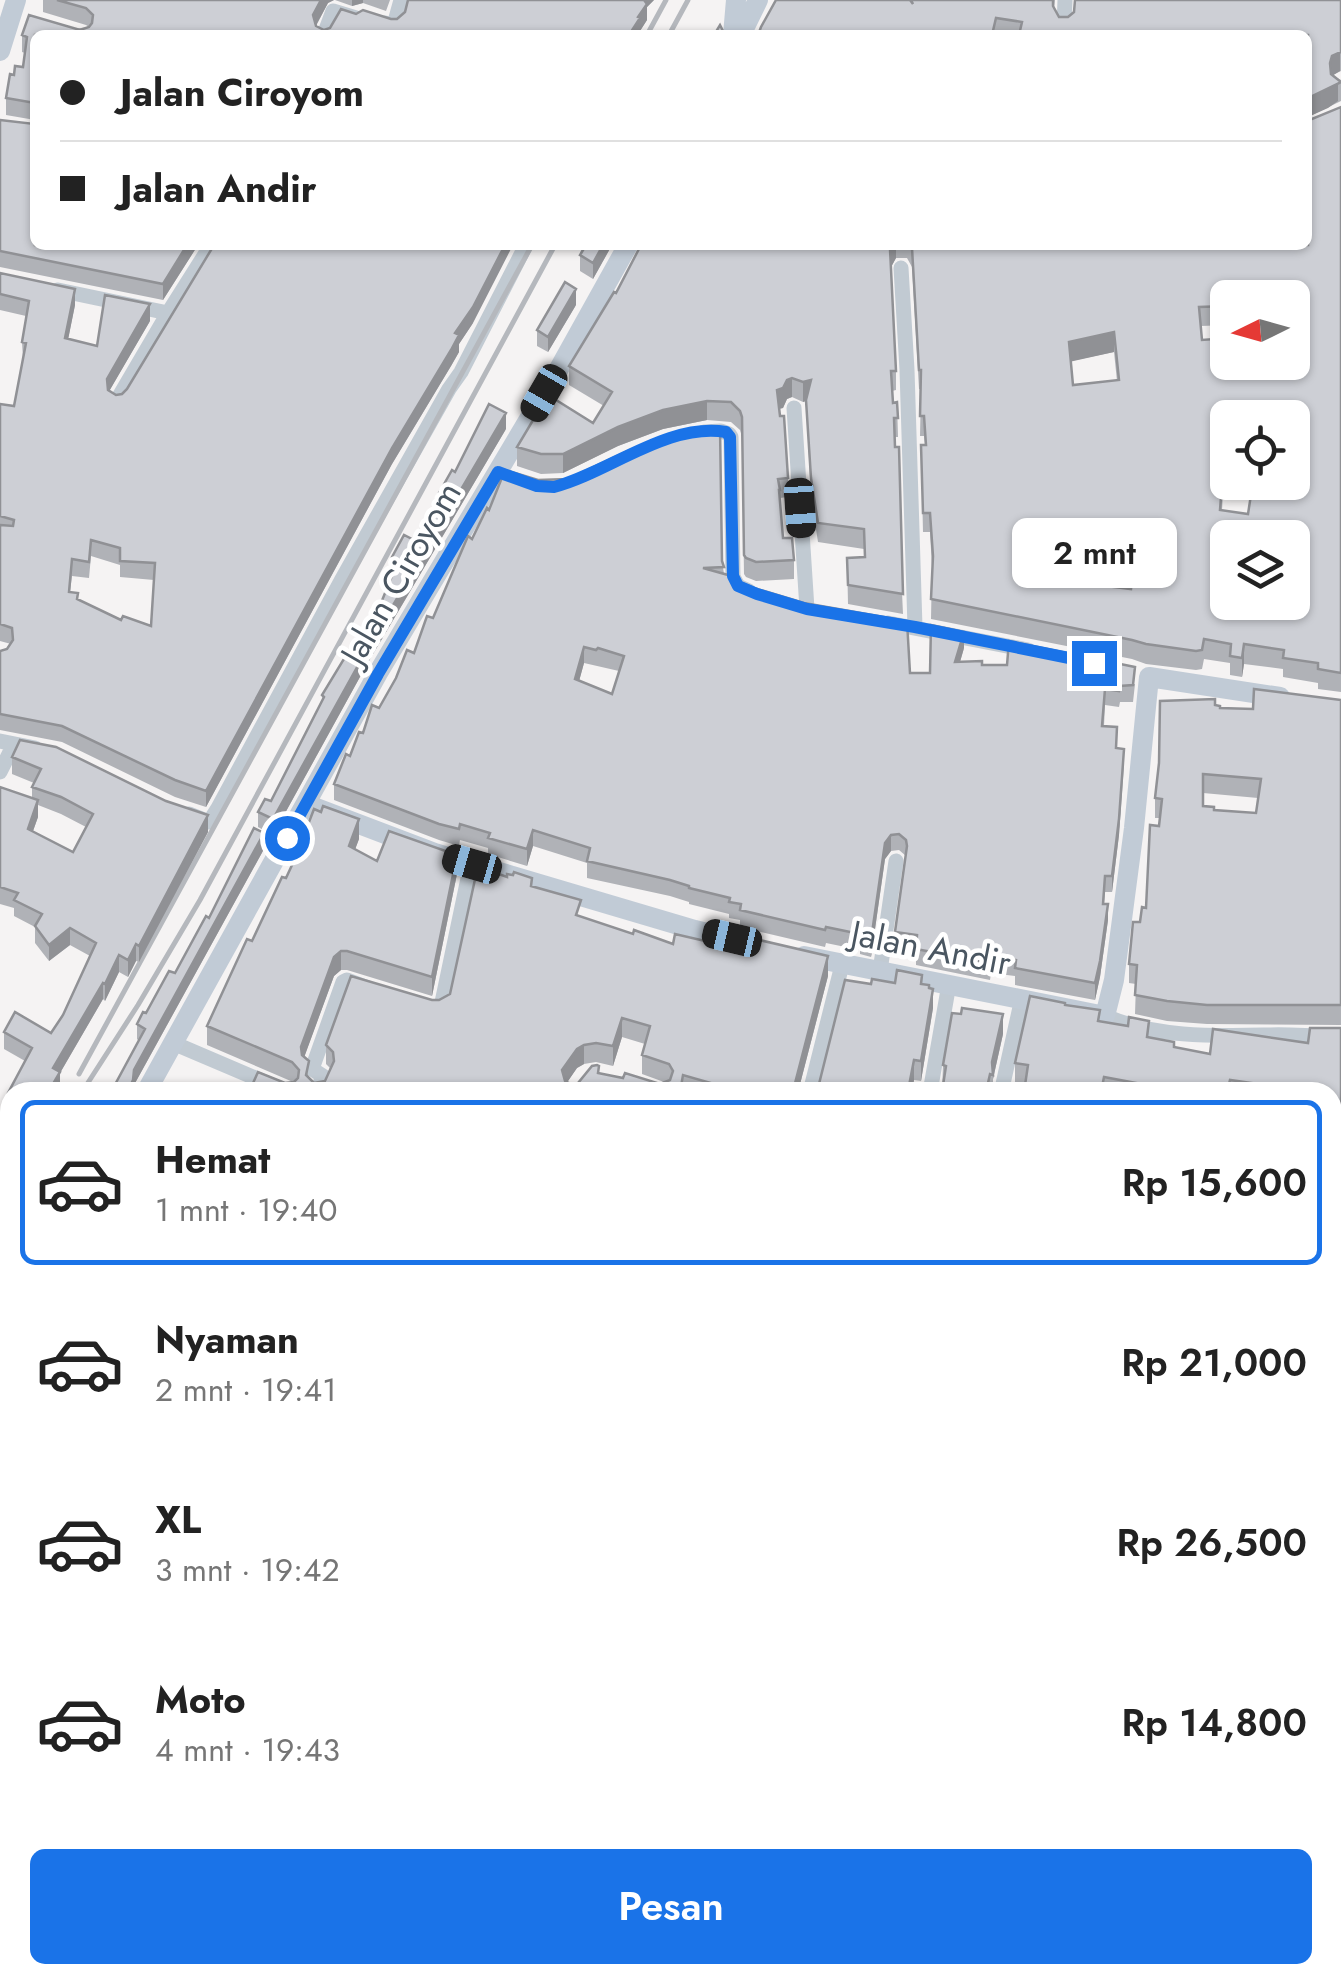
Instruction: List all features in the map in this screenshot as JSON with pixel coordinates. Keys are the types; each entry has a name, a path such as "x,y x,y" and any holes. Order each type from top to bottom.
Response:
{"street":[{"path":"326,30 335,11 356,19 359,14 394,26 402,0"},
{"path":"733,30 736,0"},
{"path":"743,30 758,0"},
{"path":"1064,26 1065,0"},
{"path":"0,51 14,9"},
{"path":"117,400 208,250"},
{"path":"172,807 211,820 395,484 461,372 523,250"},
{"name":"Jalan Ciroyom","path":"152,1082 378,674 504,474 625,250"},
{"path":"900,268 915,627"},
{"path":"35,286 168,313"},
{"path":"794,408 799,606 825,612"},
{"path":"684,436 721,430 729,434 733,576 738,586 757,594"},
{"path":"879,621 1052,654"},
{"path":"1296,699 1142,675 1138,789 1117,962 1105,1016 1126,1025 1223,1037 1341,1036"},
{"path":"0,772 7,743 44,750"},
{"path":"306,804 435,854 750,943"},
{"path":"880,971 896,861"},
{"path":"418,1004 435,1010 441,1006 472,864"},
{"name":"Jalan Andir","path":"787,952 1105,1016"},
{"path":"813,1082 842,965"},
{"path":"321,1082 323,1078 312,1070 343,981 384,992"},
{"path":"932,1082 950,984"},
{"path":"1003,1082 1022,998"},
{"path":"173,1043 265,1082"}],"building":[{"path":"57,0 321,0 313,15 316,26 324,30 80,30 92,23 93,15 86,8"},
{"path":"408,0 644,0 647,4 632,30 324,30 330,28 341,9 397,19 405,12"},
{"path":"776,0 910,0 913,4 911,0 1053,0 1059,17 1068,17 1074,12 1075,0 1341,0 1341,52 1332,56 1330,63 1331,74 1341,82 1312,96 1312,30 1020,30 1022,22 996,18 993,30 760,30"},
{"path":"29,15 80,30 30,30 30,102 6,98 10,74 14,75 15,66 23,67 27,37 22,35"},
{"path":"1341,107 1341,673 1318,669 1318,663 1283,658 1284,650 1244,644 1242,658 1230,656 1231,644 1204,639 1202,650 1196,651 1146,644 931,599 930,513 923,513 921,445 926,445 924,416 920,416 921,370 912,250 1312,250 1312,119","holes":["1114,332 1119,380 1073,385 1069,342","1092,552 1135,556 1131,589 1089,584"]},
{"path":"0,120 30,123 30,250 184,250 163,284 0,251"},
{"path":"211,250 502,250 206,791 62,726 0,714 0,651 13,640 12,628 0,624 0,525 13,526 14,520 0,516 0,404 14,406 29,301 0,294 0,273 75,289 65,338 97,346 105,295 150,304 107,379 108,390 122,394","holes":["91,540 120,548 120,561 155,563 151,626 123,616 121,620 77,599 78,593 69,592 72,559 89,562"]},
{"path":"583,250 600,250 593,263 580,255"},
{"path":"638,250 890,250 896,371 891,371 898,418 894,418 895,447 899,447 903,594 848,585 847,558 865,557 864,529 818,523 806,400 811,380 792,378 777,390 780,416 784,416 788,478 778,479 783,538 792,538 794,560 756,562 744,555 742,417 731,402 707,401 663,410 563,454 541,454 517,447 548,395 593,423 612,392 569,366"},
{"path":"565,282 576,289 548,337 537,330"},
{"path":"489,404 506,413 273,819 258,812 265,799 271,801 322,695 379,608 398,561 392,557 404,535 414,540 452,470 455,472"},
{"path":"720,427 724,567 703,568 804,603 907,621 910,673 930,673 931,625 964,632 955,662 1007,665 1009,641 1135,667 1133,685 1120,686 1119,691 1105,689 1102,726 1117,727 1116,748 1124,749 1112,876 1105,876 1103,904 1108,904 1095,983 1015,968 1016,960 991,957 990,963 916,949 917,935 895,932 907,846 899,834 891,835 885,843 871,940 860,938 860,934 740,910 741,904 729,902 730,898 587,861 590,848 533,830 527,849 488,838 490,833 460,824 459,829 439,824 334,784 346,754 350,756 359,732 363,733 372,705 379,708 407,650 414,653 427,616 433,618 468,536 472,539 489,510 505,470 538,480 568,479 628,451 690,429","holes":["584,647 624,656 612,694 575,679"]},
{"path":"1254,689 1341,700 1341,1005 1207,1005 1135,995 1137,965 1129,964 1133,922 1140,922 1142,907 1146,908 1150,825 1159,826 1162,799 1155,798 1160,701 1215,699 1220,708 1253,709","holes":["1203,774 1261,779 1256,813 1203,806"]},
{"path":"20,740 56,747 166,801 208,815 139,946 136,944 128,960 119,955 53,1068 60,1072 54,1082 14,1082 32,1048 4,1032 15,1012 51,1033 96,943 70,928 49,945 35,926 42,914 14,900 18,893 0,887 0,787 38,800 28,829 73,852 93,814 32,787 41,769 12,757"},
{"path":"323,806 359,819 349,846 377,861 389,831 457,855 432,977 341,951 334,957 301,1047 302,1055 309,1061 306,1075 313,1082 294,1082 299,1070 292,1062 207,1026 247,939 252,941 282,877 286,878 299,850 291,846 300,828 306,830 314,809 321,812"},
{"path":"254,828 264,833 134,1070 132,1082 116,1082 145,1029 137,1024 143,1012 146,1013 169,971 175,973 206,916 209,918"},
{"path":"479,861 479,867 507,877 514,872 532,878 531,886 581,900 576,915 633,934 634,930 673,944 675,934 705,941 708,928 828,956 795,1082 707,1082 683,1075 682,1082 665,1082 673,1071 669,1064 642,1055 650,1026 622,1018 613,1046 596,1043 577,1049 562,1070 567,1082 320,1082 325,1081 334,1061 333,1052 326,1045 351,976 432,1000 450,994"},
{"path":"897,970 922,975 921,984 933,989 921,1061 914,1060 910,1082 820,1082 845,980 895,983"},
{"path":"1030,996 1100,1010 1098,1021 1128,1026 1129,1017 1149,1021 1147,1037 1210,1054 1213,1029 1308,1043 1310,1028 1341,1028 1341,1082 1131,1082 1104,1077 1103,1082 1025,1082 1028,1065 1015,1063"},
{"path":"962,1008 1003,1014 992,1062 993,1075 990,1074 988,1082 944,1082 952,1013 961,1014"},
{"path":"597,1065 598,1073 623,1078 625,1073 654,1082 579,1082"},
{"path":"258,1072 283,1082 254,1082"}],"railway":[{"path":"650,30 666,0"},
{"path":"672,30 688,0"},
{"path":"79,1074 529,250"},
{"path":"88,1082 200,900 552,250"}],"route":[{"path":"287,838 378,674 498,472 537,486 554,487 668,439 721,430 730,437 733,576 738,586 807,609 1094,663"}]}
